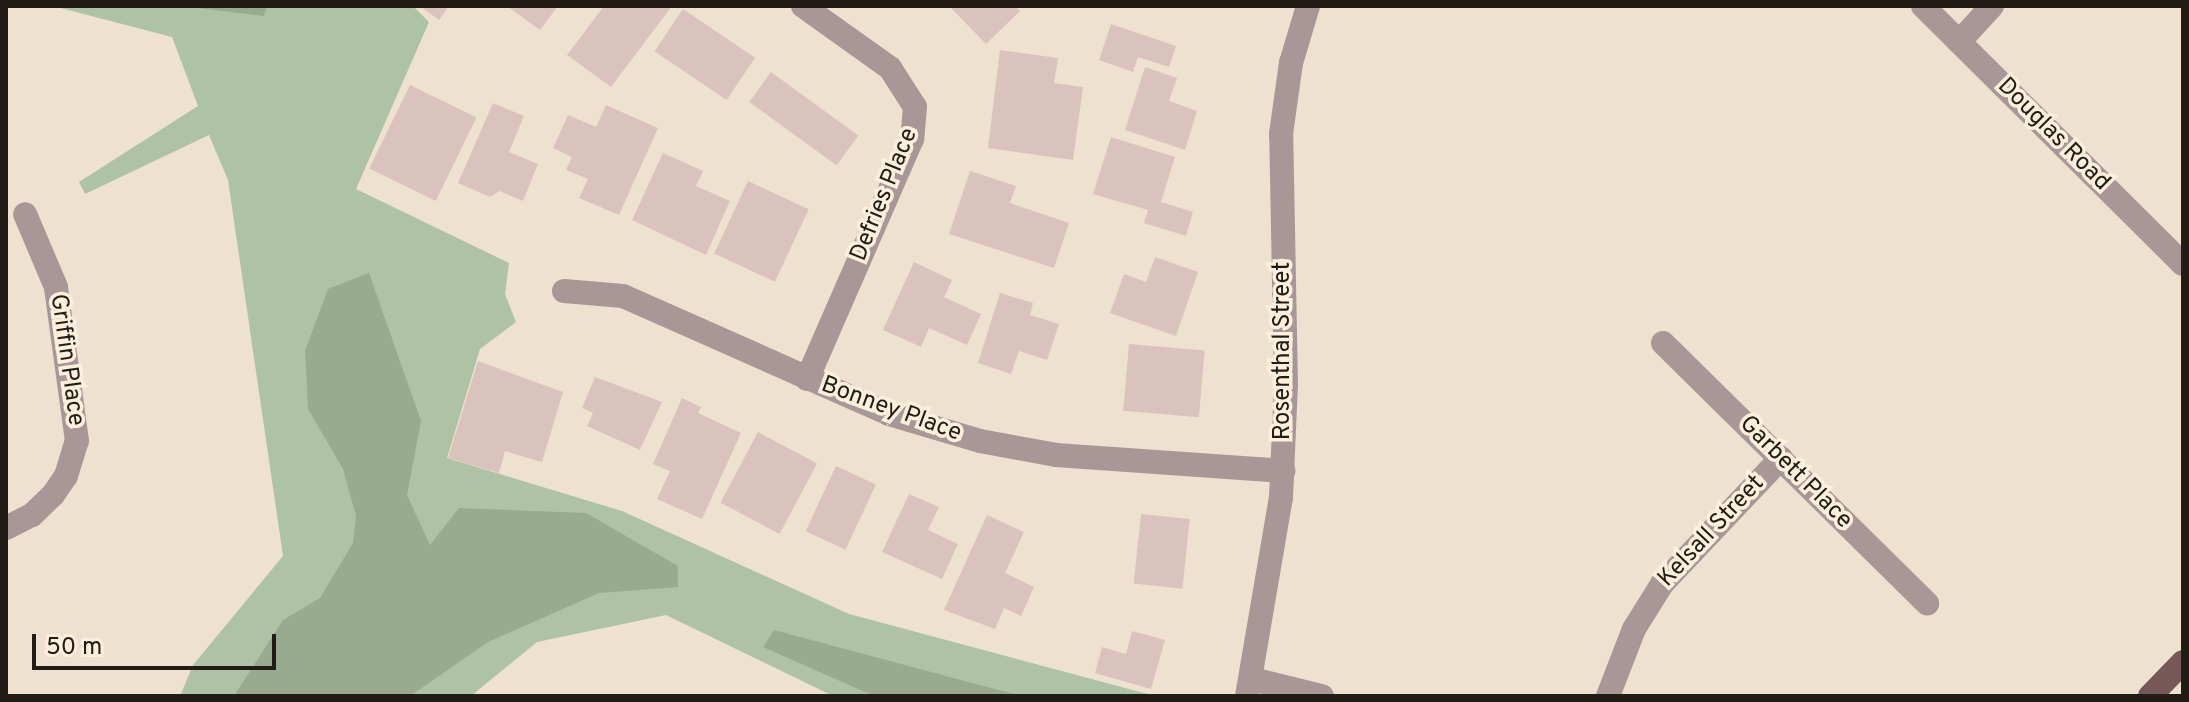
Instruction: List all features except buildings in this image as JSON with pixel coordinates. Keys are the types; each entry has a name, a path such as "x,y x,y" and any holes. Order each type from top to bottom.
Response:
{"main road":[{"path":"2150,696 2183,662"}],"street":[{"name":"Defries Place","path":"803,6 890,68 915,107 912,139 807,379"},
{"name":"Rosenthal Street","path":"1249,688 1277,539 1283,471 1281,134 1291,63 1308,6"},
{"name":"Douglas Road","path":"1923,6 2183,264"},
{"path":"1959,42 1992,6"},
{"name":"Griffin Place","path":"6,528 32,515 53,495 66,476 77,441 56,287 25,214"},
{"name":"Bonney Place","path":"564,291 623,296 889,414 995,444 1056,455 1283,471"},
{"name":"Garbett Place","path":"1663,343 1927,603"},
{"name":"Kelsall Street","path":"1608,696 1634,629 1662,584 1781,458"},
{"path":"1249,688 1322,696"}],"green space":[{"path":"53,6 413,6 429,22 356,189 509,263 505,294 516,322 480,349 447,458 622,511 849,614 1155,696 833,696 666,615 537,642 471,696 180,696 193,665 283,556 228,180 209,135 85,194 79,182 198,106 172,37"},
{"path":"181,6 267,6 264,16"},
{"path":"369,273 421,421 407,495 430,545 459,508 586,513 678,566 678,587 599,593 488,642 410,696 234,696 283,620 320,598 353,543 356,516 343,469 308,409 305,351 328,289"},
{"path":"774,630 1021,696 874,696 763,647"}]}
